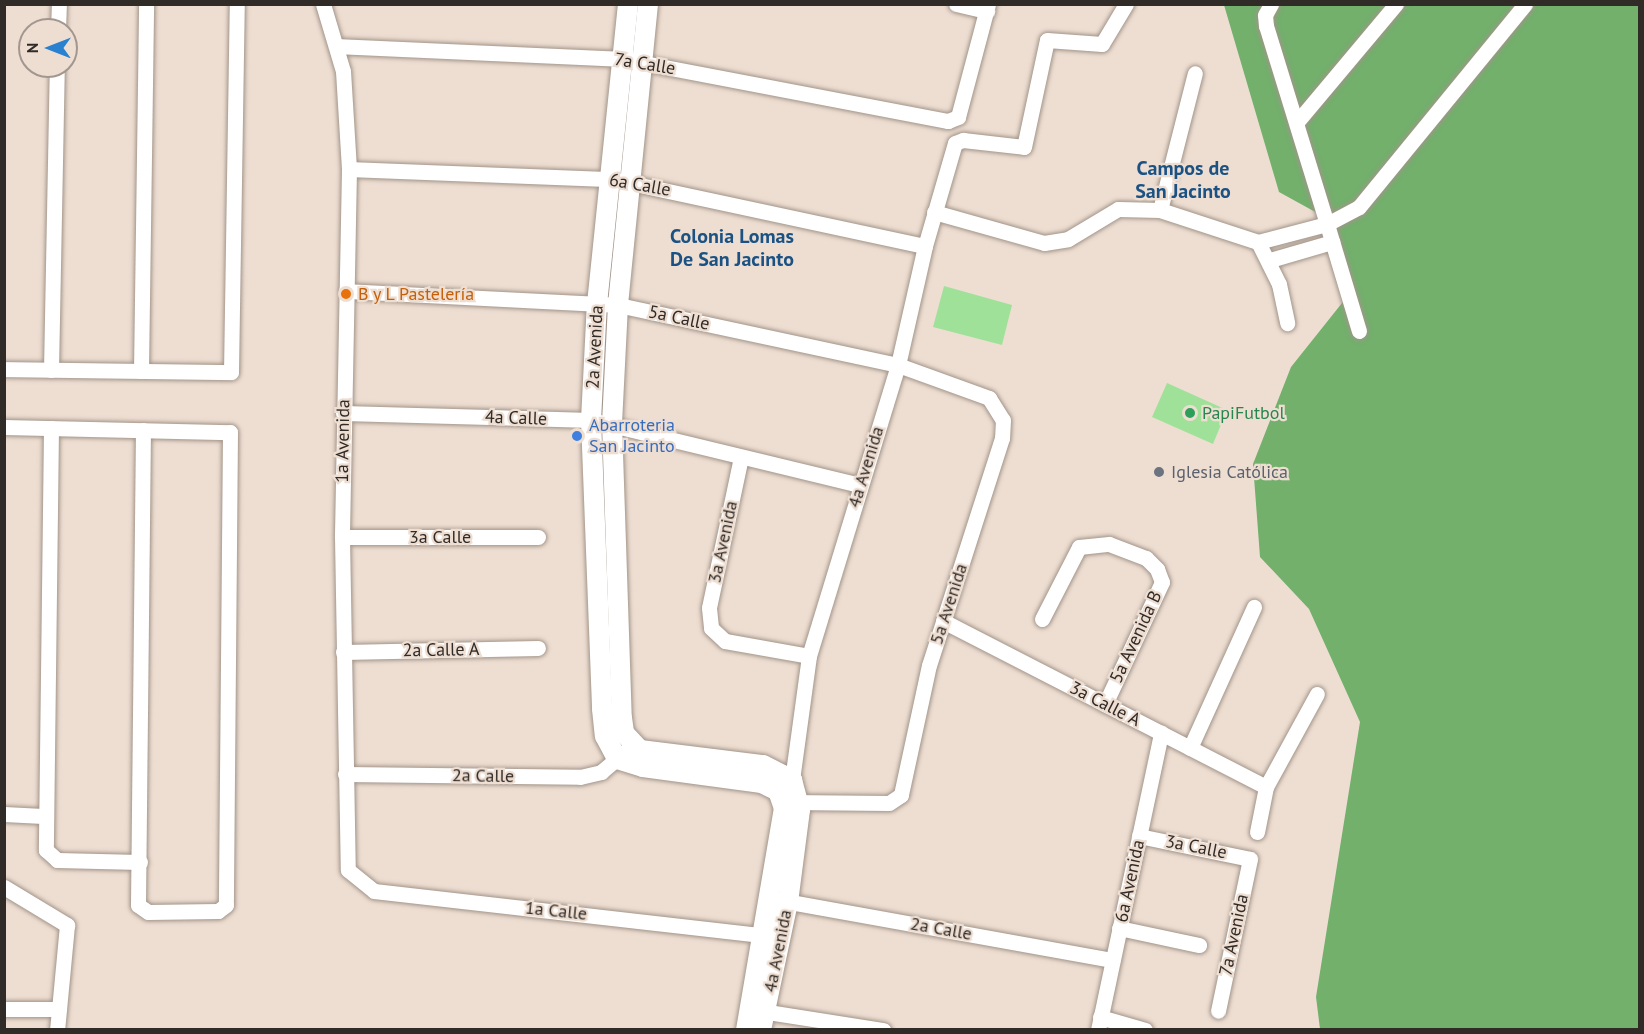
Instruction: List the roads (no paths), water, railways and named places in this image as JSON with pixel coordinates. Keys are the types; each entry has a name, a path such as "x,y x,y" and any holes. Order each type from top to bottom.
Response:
{"street":[{"path":"141,371 146,4"},
{"path":"4,369 222,375 231,372 234,364 237,4"},
{"name":"1a Avenida","path":"322,4 337,46 349,169 342,537 345,858 354,879"},
{"name":"2a Avenida","path":"618,759 605,736 602,709 591,420 597,302 612,179 628,4"},
{"name":"2a Avenida","path":"633,745 622,718 612,423 618,305 644,63 648,4"},
{"path":"956,4 988,8"},
{"name":"4a Avenida","path":"746,1029 759,1017 779,900 788,796 809,656 898,365 924,246 958,141 1024,147 1044,44 1051,38 1102,44 1126,4"},
{"path":"1271,4 1265,15 1266,26 1359,331"},
{"path":"1297,122 1396,4"},
{"path":"934,212 1044,243 1068,239 1118,209 1135,207 1160,210 1258,242 1327,225 1359,207 1525,4"},
{"name":"7a Calle","path":"337,46 623,59 948,121 958,117 988,8"},
{"path":"1160,210 1196,73"},
{"path":"51,370 57,78"},
{"name":"6a Calle","path":"349,169 612,179 924,246"},
{"path":"1258,242 1270,260 1287,323"},
{"path":"1270,260 1332,242"},
{"name":"5a Calle","path":"346,291 597,302 618,305 898,365 989,398 998,410"},
{"name":"5a Avenida","path":"788,796 897,799 943,621 1002,438 998,410"},
{"name":"4a Calle","path":"344,413 591,420 612,423 860,485"},
{"path":"4,428 51,428 143,430 230,432 226,905 218,911 142,910 138,905 143,430"},
{"path":"51,428 43,816 50,857 140,862"},
{"name":"3a Avenida","path":"741,457 709,608 711,628 725,641 809,656"},
{"name":"3a Calle","path":"342,537 538,537"},
{"name":"5a Avenida B","path":"1042,619 1079,547 1090,543 1129,550 1157,569 1162,582 1105,704"},
{"path":"1190,748 1254,607"},
{"name":"3a Calle A","path":"943,621 1266,787"},
{"name":"2a Calle A","path":"343,652 538,648"},
{"path":"1257,832 1266,787 1317,694"},
{"name":"6a Avenida","path":"1099,1023 1161,733"},
{"path":"633,745 640,750 763,765 788,796"},
{"name":"2a Calle","path":"345,774 580,777 601,772 633,745"},
{"path":"618,759 643,767 762,783 788,796"},
{"path":"4,814 43,816"},
{"name":"3a Calle","path":"1139,836 1251,860"},
{"name":"7a Avenida","path":"1218,1011 1251,860"},
{"name":"1a Calle","path":"354,879 374,891 762,934"},
{"path":"4,887 67,925 57,1029"},
{"name":"4a Avenida","path":"759,1017 762,934 779,900"},
{"name":"2a Calle","path":"779,900 1113,960"},
{"path":"1119,928 1199,945"},
{"path":"4,1009 59,1010"},
{"path":"759,1017 883,1029"},
{"path":"1099,1023 1145,1029"}],"place":[{"name":"B y L Pastelería","path":"346,294"},
{"name":"PapiFutbol","path":"1190,413"},
{"name":"Abarroteria San Jacinto","path":"577,436"},
{"name":"Iglesia Católica","path":"1159,472"}],"district":[{"name":"Campos de San Jacinto","path":"1183,180"},
{"name":"Colonia Lomas De San Jacinto","path":"732,248"}]}
